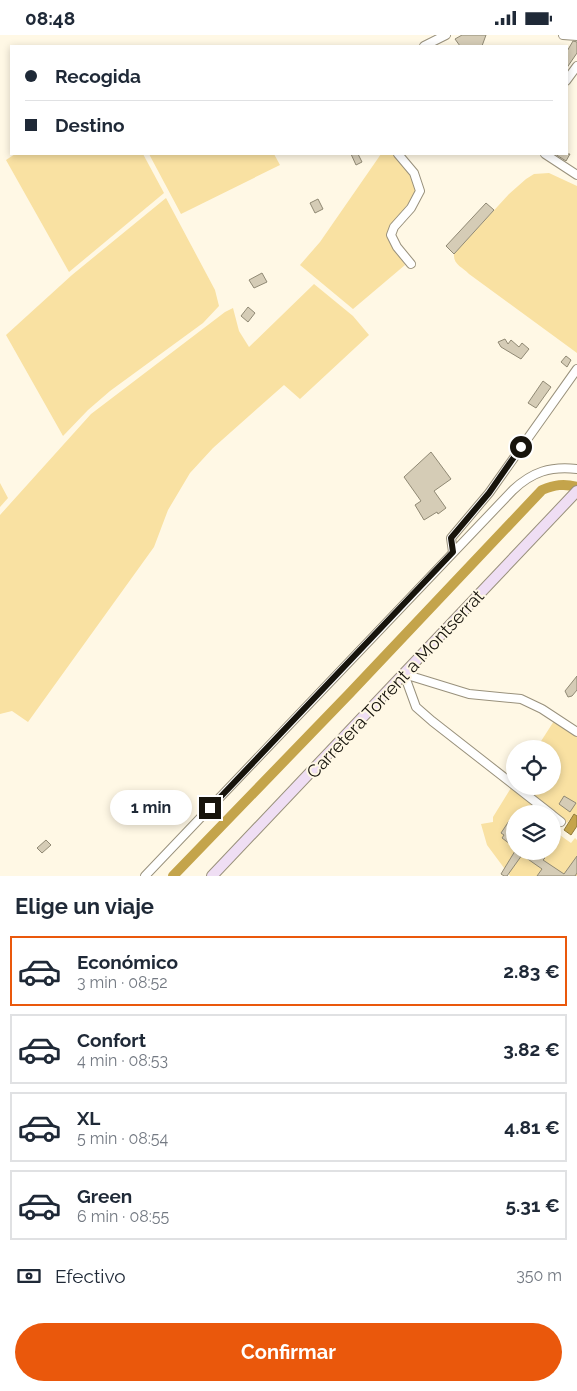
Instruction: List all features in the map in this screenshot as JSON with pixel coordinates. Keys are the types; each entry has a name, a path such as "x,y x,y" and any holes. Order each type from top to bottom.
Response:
{"main road":[{"name":"Carretera Torrent a Montserrat","path":"212,876 575,493"}],"street":[{"path":"426,45 446,35"},
{"path":"563,35 577,36"},
{"path":"568,78 576,68"},
{"path":"399,155 414,173 420,191 411,208 394,227 391,235 396,247 411,264"},
{"path":"547,155 577,175"},
{"path":"453,552 451,538 489,493 577,369"},
{"path":"145,876 524,479 551,469 577,469"},
{"path":"404,674 469,694 521,699 542,709 577,732"},
{"path":"404,674 416,707 540,805"}],"shaded area":[{"path":"14,155 144,155 164,193 69,272 6,160"},
{"path":"150,155 275,155 280,165 181,214"},
{"path":"380,155 396,155 410,173 416,190 414,196 391,226 396,251 405,265 353,309 300,265 320,242"},
{"path":"549,173 577,186 577,353 469,274 454,258 454,254 509,194 534,174"},
{"path":"166,198 215,290 219,306 203,323 110,391 63,436 6,335 72,275"},
{"path":"314,284 353,316 369,335 300,399 284,385 213,448 190,473 168,510 154,547 28,722 12,711 0,714 0,515 91,414 225,312 233,308 239,331 249,347"},
{"path":"0,483 8,498 0,507"},
{"path":"554,721 577,737 577,815 574,814 567,823 561,819 561,805 543,805 529,795 561,795 561,740 542,740"},
{"path":"507,795 520,795 534,805 506,805 506,860 561,860 561,836 571,843 575,838 577,840 577,876 510,876 487,845 481,824 493,822 493,817"},
{"path":"574,814 577,816 577,826 571,835 564,830"}],"building":[{"path":"462,35 486,35 482,45 459,45 455,39"},
{"path":"573,41 577,42 577,53 568,66 568,50"},
{"path":"570,154 566,161 557,155"},
{"path":"351,155 358,155 362,162 356,165"},
{"path":"318,199 323,209 315,213 310,203"},
{"path":"486,203 494,210 454,254 446,246"},
{"path":"262,273 267,282 254,288 249,280"},
{"path":"248,307 255,313 248,322 241,316"},
{"path":"505,339 508,344 511,340 519,347 522,343 529,349 521,359 501,347 498,342"},
{"path":"566,356 571,360 567,367 561,362"},
{"path":"543,381 551,387 536,408 528,403"},
{"path":"431,452 451,479 434,491 446,508 424,520 415,505 421,501 404,477"},
{"path":"577,676 577,690 572,696 568,697 565,691"},
{"path":"564,796 576,803 570,812 559,804"},
{"path":"506,826 506,841 502,838 504,835 501,833"},
{"path":"46,840 51,845 42,853 37,848"},
{"path":"577,856 577,873 575,876 537,876 542,869 529,860 543,860 564,874"},
{"path":"510,860 518,860 507,876 501,874"}],"waterway":[{"path":"173,876 542,490 559,485 577,487"}],"route":[{"path":"210,808 453,552 451,538 489,493 521,447"}]}
